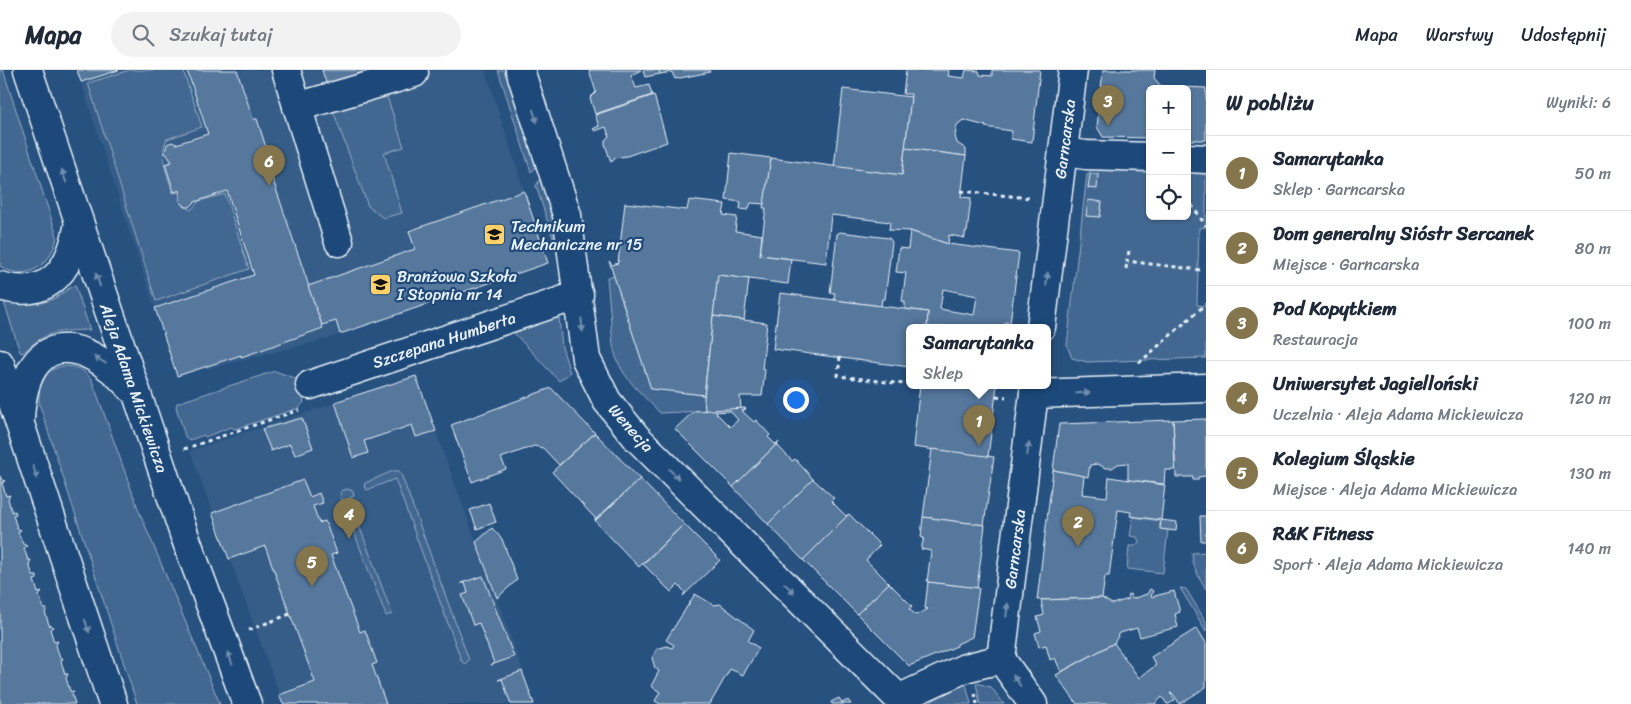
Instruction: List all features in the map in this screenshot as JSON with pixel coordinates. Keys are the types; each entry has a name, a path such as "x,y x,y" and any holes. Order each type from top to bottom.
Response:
{"street":[{"name":"Aleja Adama Mickiewicza","path":"28,70 184,534 247,704"},
{"path":"286,70 339,242"},
{"name":"Wenecja","path":"520,70 567,215 586,359 607,401 637,438 902,701 965,668 1001,659"},
{"name":"Garncarska","path":"1041,324 1073,70"},
{"path":"298,107 418,71"},
{"path":"1063,152 1086,155 1146,157"},
{"path":"1191,158 1206,159"},
{"path":"0,286 24,290 34,289 52,281 68,263 76,239 79,222"},
{"name":"Szczepana Humberta","path":"308,396 579,295"},
{"path":"20,425 22,399 27,377 34,364 54,350 66,348 88,353 118,372 136,392"},
{"path":"0,364 113,704"},
{"path":"1051,389 1206,388"},
{"name":"Garncarska","path":"1001,659 1035,389"},
{"path":"1001,659 1033,704"}],"path":[{"path":"962,191 1033,199"},
{"path":"1191,204 1206,226"},
{"path":"1126,270 1128,251"},
{"path":"1127,262 1200,270"},
{"path":"1136,366 1206,304"},
{"path":"840,358 838,376 906,384"},
{"path":"182,450 308,396"},
{"path":"996,396 1007,397"},
{"path":"248,630 290,614"}],"shaded area":[{"path":"0,70 3,70 57,236 50,255 44,263 28,272 19,273 0,266"},
{"path":"77,70 485,70 548,263 327,339 177,376"},
{"path":"130,70 183,70 202,127 167,139 164,145 164,158 173,193 179,192 181,205 191,210 199,201 225,194 249,269 156,301 88,83"},
{"path":"498,70 506,70 537,167 531,172"},
{"path":"384,88 404,147 384,153 402,213 383,218 368,206 331,105"},
{"path":"1093,169 1146,170 1146,220 1191,220 1191,171 1206,171 1206,227 1199,228 1197,305 1206,306 1206,358 1087,362 1072,358 1067,345 1087,174"},
{"path":"541,177 559,239 560,246 556,247 536,186"},
{"path":"614,276 651,388 704,395 705,411 660,413 625,375 613,345 607,277"},
{"path":"75,285 90,330 54,333 31,345 23,353 20,352 4,302 42,303 55,298"},
{"path":"559,317 562,347 570,373 559,381 514,333"},
{"path":"64,366 80,369 92,380 139,511 220,704 137,704 39,403 41,384 44,378 52,370"},
{"path":"275,371 297,379 304,402 299,408 235,429 231,427 205,437 204,435 190,440 186,439 176,407 177,403"},
{"path":"416,376 535,704 283,704 190,451"},
{"path":"393,471 399,471 401,474 469,660 465,664 462,662 395,479 367,490 364,486 365,483"},
{"path":"347,489 353,491 354,496 349,498 392,614 386,616 340,495 341,491"},
{"path":"1133,517 1160,521 1160,529 1168,530 1163,573 1127,569 1129,546 1135,546 1139,542 1137,537 1130,536"},
{"path":"1206,552 1206,589 1198,576 1192,553"},
{"path":"1180,588 1186,589 1206,622 1206,631"},
{"path":"976,683 991,687 1004,704 980,704"},
{"path":"966,684 971,704 930,704 933,700"}],"building":[{"path":"77,70 119,70 81,82"},
{"path":"187,70 237,70 253,119 257,119 275,176 272,177 323,328 241,357 241,355 177,376 155,308 254,275 227,191 195,202 190,207 186,207 180,201 180,190 174,192 165,164 172,162 165,152 167,144 172,142 176,144 208,134"},
{"path":"322,70 375,70 377,76 329,92"},
{"path":"589,70 641,70 631,75 636,88 649,85 652,95 595,114 590,98 596,92"},
{"path":"643,70 659,70 660,74 645,77"},
{"path":"659,70 709,70 710,72 675,79 672,72 660,74"},
{"path":"906,70 949,70 948,76 964,78 966,70 979,71 980,75 992,76 992,70 1040,70 1032,142 1011,139 1012,131 985,127 963,120 957,125 955,136 957,143 966,149 966,156 905,148 911,94 903,94"},
{"path":"1103,70 1155,70 1154,78 1160,85 1146,85 1146,138 1103,137 1097,127"},
{"path":"1191,87 1206,88 1206,140 1191,140"},
{"path":"843,89 911,97 902,175 834,167"},
{"path":"654,95 667,142 627,156 614,158 611,162 605,144 605,140 609,136 606,127 595,131 593,129 599,126 595,115"},
{"path":"905,148 966,156 961,197 971,198 965,238 949,235 948,244 910,231 889,230 890,222 831,215 826,263 760,255 766,208 763,208 771,158 902,175"},
{"path":"731,153 771,158 764,204 751,203 748,210 740,209 741,202 726,200"},
{"path":"1090,174 1098,174 1097,189 1088,188"},
{"path":"524,191 548,263 340,334 336,321 322,325 308,286 415,249 409,231"},
{"path":"689,200 725,204 723,215 737,217 735,231 762,235 760,255 791,259 788,284 718,275 704,395 651,389 609,261 612,265 618,263 625,203 687,210"},
{"path":"1088,200 1102,202 1100,217 1086,216"},
{"path":"910,231 948,244 1019,253 1010,323 927,324 928,312 905,309 905,302 902,301 906,273 896,272 899,248 908,249","holes":["943,289 977,296 974,315 940,309"]},
{"path":"840,232 889,238 892,242 885,299 882,299 881,306 834,300 835,293 830,293 837,234"},
{"path":"718,275 749,279 744,320 713,316"},
{"path":"780,293 928,312 927,324 906,324 906,366 773,349"},
{"path":"713,316 767,323 762,369 765,370 762,396 740,396 741,409 705,411 704,397"},
{"path":"416,376 436,431 416,437 412,425 364,441 368,453 353,458 335,402"},
{"path":"551,388 595,433 559,465 543,448 534,446 501,458 506,469 472,482 451,425"},
{"path":"920,389 996,389 988,457 913,447"},
{"path":"745,408 742,411 754,422 756,420 770,435 768,437 775,444 779,442 733,487 675,429 694,411","holes":["730,411 738,420 730,427 715,412"]},
{"path":"302,418 313,448 295,455 290,444 271,451 262,429"},
{"path":"1206,419 1206,476 1198,477 1198,480 1193,480 1193,477 1176,477 1173,420"},
{"path":"1173,420 1175,470 1165,470 1164,484 1128,480 1128,463 1118,464 1112,468 1105,468 1098,464 1090,465 1088,477 1053,470 1059,424"},
{"path":"595,433 640,479 595,520 552,472"},
{"path":"779,442 777,445 792,461 795,459 813,479 768,524 733,487"},
{"path":"932,449 994,457 984,525 923,517"},
{"path":"1053,470 1084,476 1082,494 1107,497 1109,477 1165,485 1161,520 1130,516 1131,512 1118,510 1109,576 1105,576 1102,598 1037,600"},
{"path":"0,476 5,481 2,483 6,496 10,495 8,499 12,512 15,511 16,514 13,515 17,528 21,530 18,532 23,544 27,546 24,548 28,560 31,560 29,564 33,576 37,576 37,579 34,580 38,593 42,592 39,596 44,609 47,609 45,612 49,625 54,627 50,629 54,642 58,641 56,645 60,658 63,658 61,661 65,674 68,674 66,678 70,691 74,692 72,694 75,704 0,704"},
{"path":"640,479 684,524 639,567 595,521"},
{"path":"813,479 834,498 831,501 846,516 849,514 803,560 768,524"},
{"path":"303,480 310,497 319,493 323,503 313,506 319,523 325,521 337,553 331,555 360,632 365,630 377,663 372,665 386,704 283,704 279,695 315,682 265,546 229,559 212,513"},
{"path":"489,503 496,522 477,529 470,510"},
{"path":"849,514 880,545 866,560 889,583 857,614 803,560"},
{"path":"1200,516 1206,516 1206,541 1201,541"},
{"path":"923,517 985,525 977,588 927,582 931,551 921,549 924,538 921,537"},
{"path":"1161,520 1177,522 1176,531 1160,529"},
{"path":"684,524 720,560 683,596 685,592 678,585 671,592 643,564"},
{"path":"492,528 502,539 517,580 497,598 476,542"},
{"path":"483,576 514,657 491,665 494,663 479,623 473,625 462,595 468,593 465,583 461,583"},
{"path":"928,582 979,588 972,637 957,644 957,646 909,666 857,614 889,583 912,606 909,609 916,615 928,609 925,608"},
{"path":"1150,589 1153,591 1151,597 1174,591 1180,612 1175,614 1178,627 1140,637 1137,628 1120,633 1114,643 1061,672 1055,658 1050,660 1046,645 1039,647 1035,633 1041,631 1037,617 1044,615 1041,600 1102,598 1112,604 1129,599 1127,595 1130,594 1132,599 1147,594"},
{"path":"695,594 714,605 720,604 754,630 748,641 759,648 743,675 730,669 710,704 660,704 655,701 660,692 651,686 659,671 655,668 652,658 657,649 667,646 672,648 674,645 666,640"},
{"path":"1197,628 1206,643 1206,687 1180,704 1173,694 1170,693 1175,700 1169,704 1162,697 1155,704 1077,704 1056,675 1114,643 1139,678 1156,665 1151,657"},
{"path":"522,671 534,704 511,704 502,679 498,680"},
{"path":"839,698 842,703 848,700 851,704 832,704 831,702"}],"place":[{"name":"Pod Kopytkiem","path":"1108,126"},
{"name":"R&K Fitness","path":"269,186"},
{"name":"Technikum Mechaniczne nr 15","path":"495,235"},
{"name":"Branżowa Szkoła I Stopnia nr 14","path":"381,285"},
{"name":"Samarytanka","path":"979,446"},
{"name":"Uniwersytet Jagielloński","path":"349,539"},
{"name":"Dom generalny Sióstr Sercanek","path":"1078,547"},
{"name":"Kolegium Śląskie","path":"312,587"}]}
